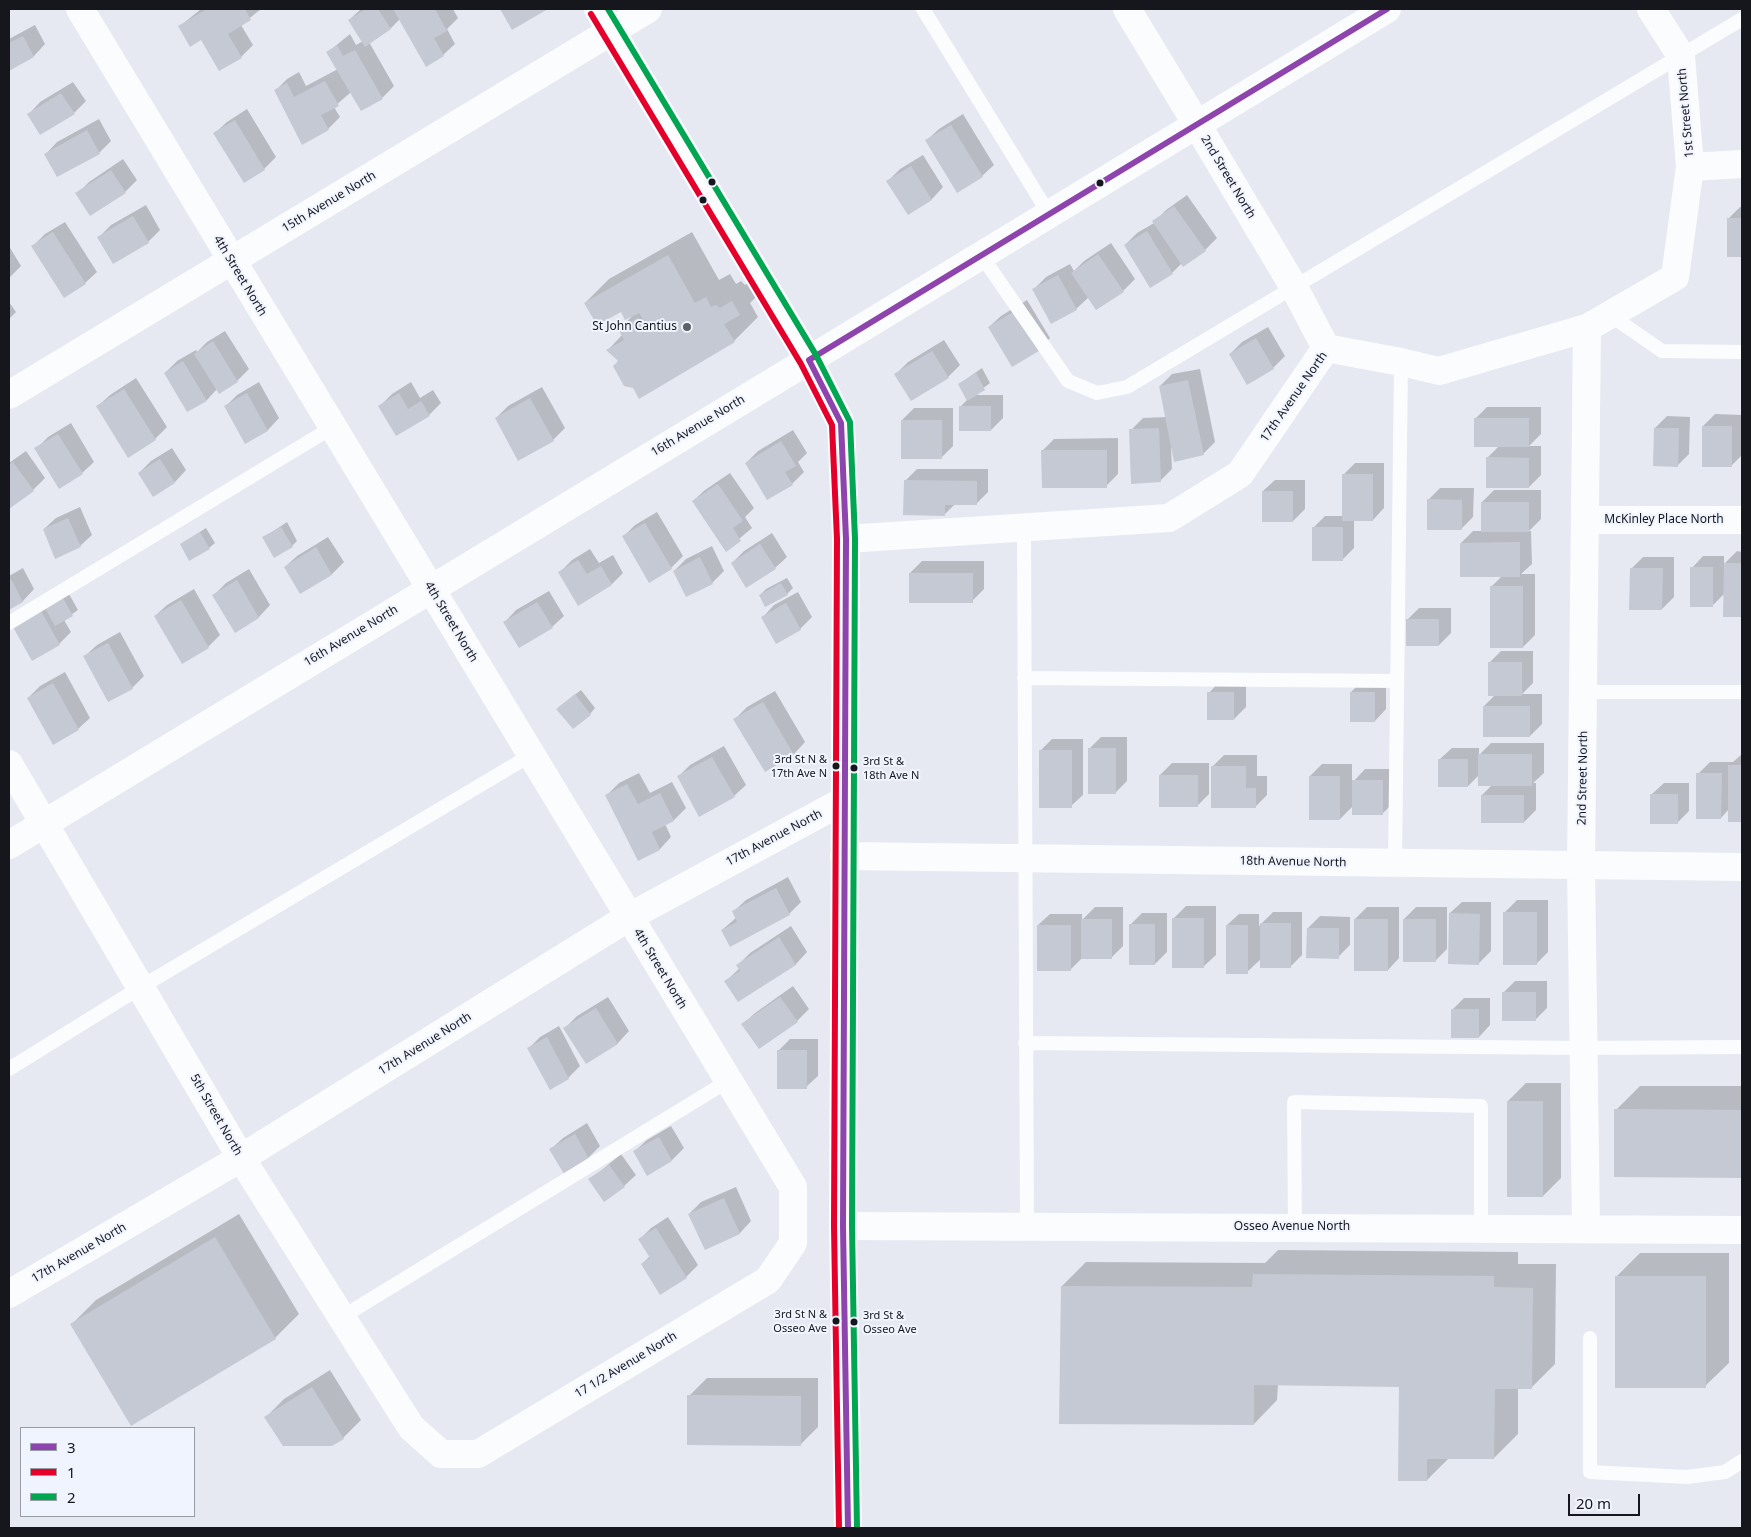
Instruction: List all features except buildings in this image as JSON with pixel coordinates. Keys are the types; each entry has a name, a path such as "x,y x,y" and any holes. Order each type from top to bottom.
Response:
{"street":[{"name":"4th Street North","path":"80,9 793,1187 793,1243"},
{"name":"15th Avenue North","path":"9,395 231,261 605,20 648,9"},
{"name":"2nd Street North","path":"1127,9 1295,289 1326,348"},
{"name":"16th Avenue North","path":"9,845 1196,123 1387,9"},
{"name":"1st Street North","path":"1651,9 1681,56 1690,167"},
{"path":"605,20 809,360 841,423 846,539 843,1226 848,1528"},
{"path":"1690,167 1742,164"},
{"name":"17th Avenue North","path":"846,539 1169,518 1240,474 1326,348 1439,371 1587,328 1675,277 1690,167"},
{"name":"2nd Street North","path":"1586,1228 1581,866 1587,328"},
{"name":"McKinley Place North","path":"1586,520 1742,520"},
{"name":"5th Street North","path":"9,764 242,1158 411,1426 441,1454"},
{"name":"17th Avenue North","path":"9,1294 242,1158 629,917 845,800"},
{"name":"18th Avenue North","path":"844,856 1742,867"},
{"name":"Osseo Avenue North","path":"843,1226 1742,1230"},
{"name":"17 1/2 Avenue North","path":"441,1454 478,1454 768,1280 793,1243"}],"lane":[{"path":"923,9 1048,214"},
{"path":"981,255 1068,381 1097,392 1127,387 1295,289 1742,19"},
{"path":"1610,315 1662,351 1742,352"},
{"path":"1395,864 1402,362"},
{"path":"9,623 333,427"},
{"path":"1024,528 1027,1226"},
{"path":"1024,678 1397,681"},
{"path":"1584,692 1742,692"},
{"path":"9,1069 141,987 532,755"},
{"path":"1025,1043 1742,1048"},
{"path":"342,1317 728,1081"},
{"path":"1296,1227 1294,1102 1481,1106 1482,1228"},
{"path":"1590,1338 1590,1472 1687,1477 1725,1472 1742,1461"}],"transit line":[{"name":"2","path":"608,9 816,355 850,422 855,539 852,1226 857,1528"},
{"name":"3","path":"848,1528 843,1226 846,539 841,423 809,360 1387,9"},
{"name":"1","path":"591,14 801,364 832,425 837,539 834,1226 839,1528"}],"place":[{"name":"St John Cantius","path":"687,327"},
{"name":"3rd St N & 17th Ave N","path":"836,766"},
{"name":"3rd St & 18th Ave N","path":"854,768"},
{"name":"3rd St N & Osseo Ave","path":"836,1321"},
{"name":"3rd St & Osseo Ave","path":"854,1322"}]}
